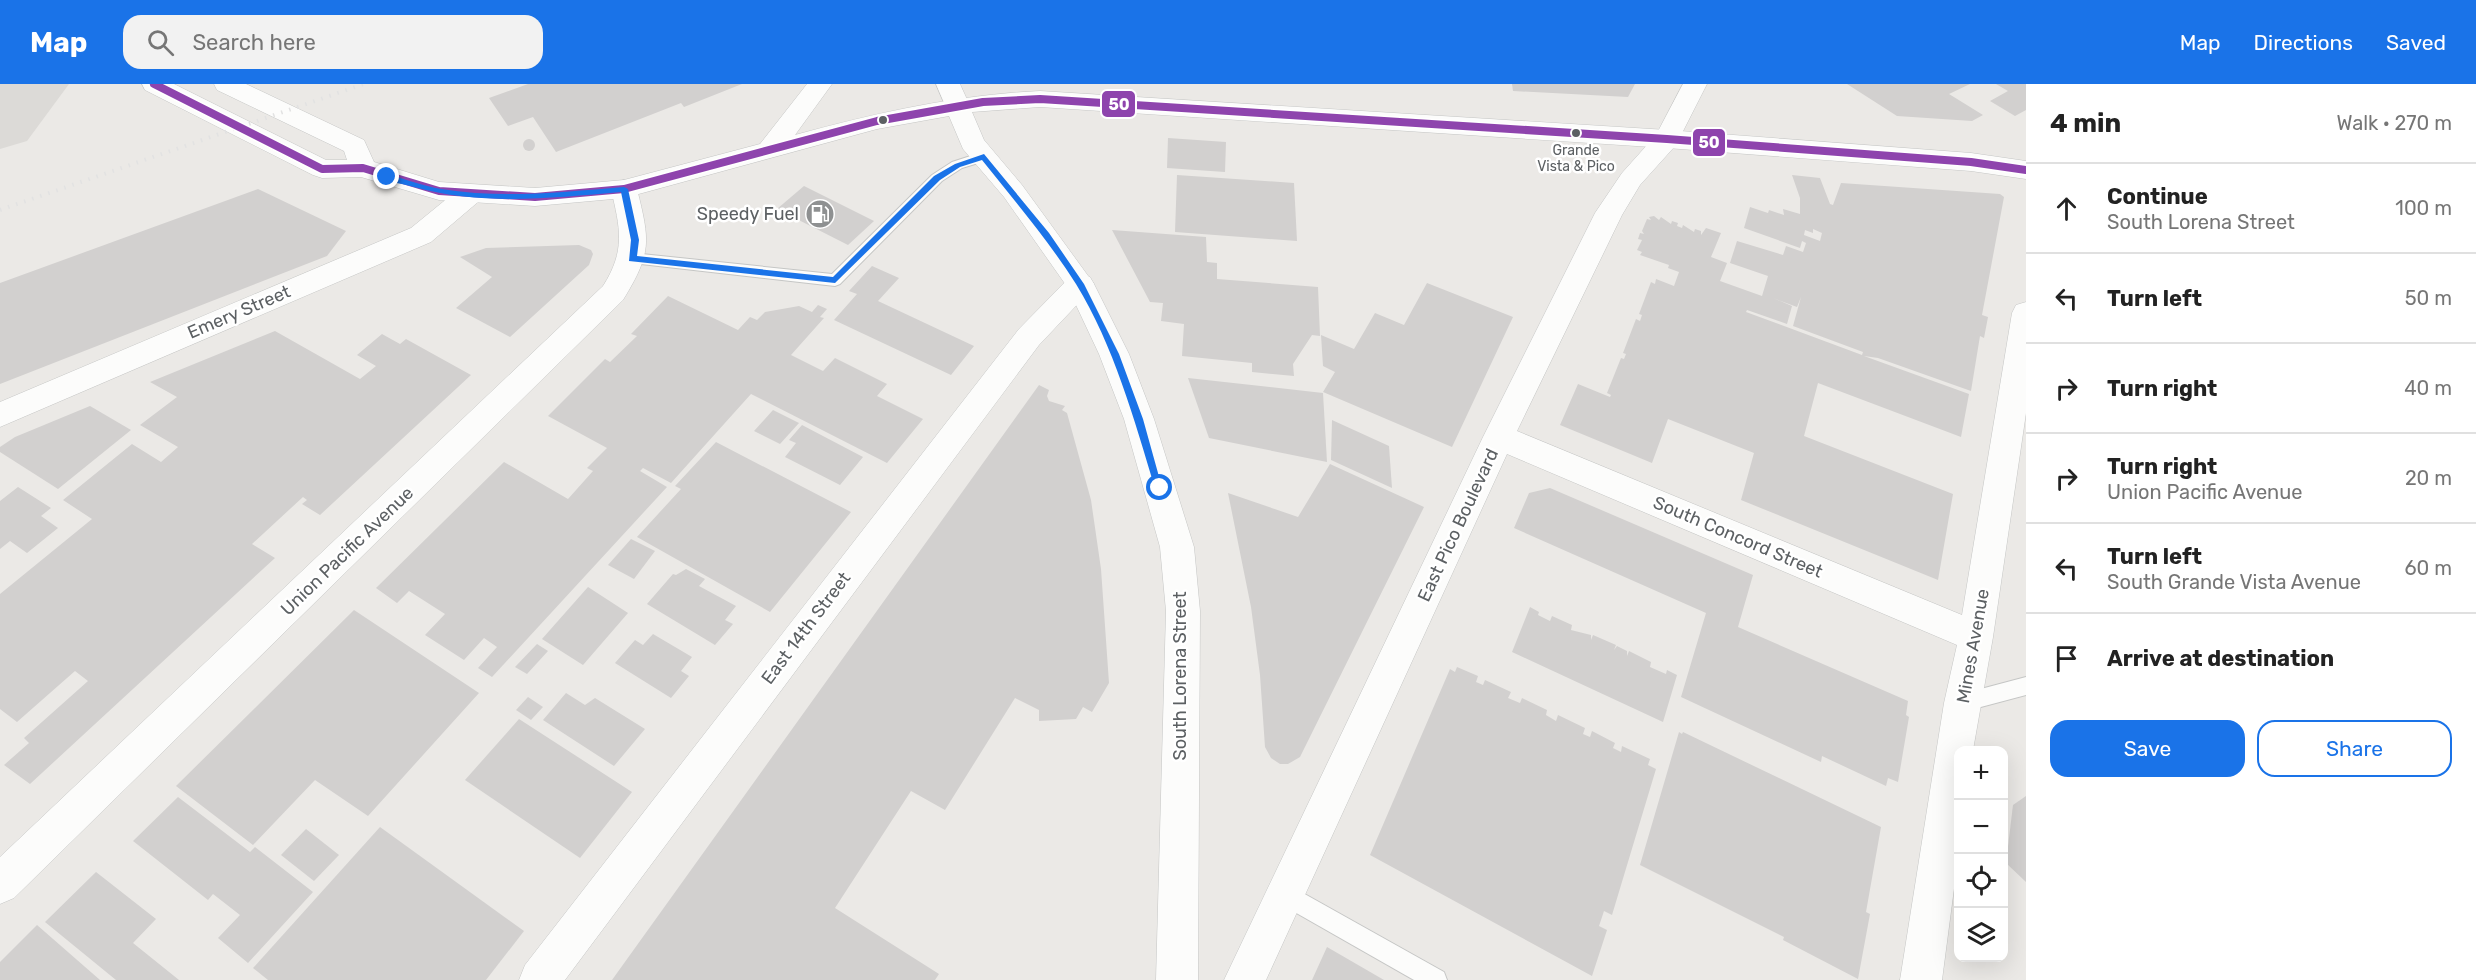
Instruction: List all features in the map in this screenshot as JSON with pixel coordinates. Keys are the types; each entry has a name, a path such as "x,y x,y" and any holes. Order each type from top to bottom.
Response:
{"street":[{"path":"154,84 322,169 363,168 412,185 469,195 535,197 624,189 877,121 953,95 1110,102 1667,139 1971,162 2026,170"},
{"path":"226,84 355,146 363,168"},
{"path":"769,150 820,84"},
{"name":"East Pico Boulevard","path":"1245,980 1499,437 1609,213 1631,178 1667,139 1695,84"},
{"name":"South Lorena Street","path":"953,95 972,143 1047,235 1080,284 1114,354 1139,419 1177,547 1183,611 1177,980"},
{"name":"Union Pacific Avenue","path":"0,884 613,293 631,267 635,240 624,189"},
{"name":"Emery Street","path":"0,415 421,235 469,195"},
{"name":"East 14th Street","path":"540,980 1029,337 1080,284"},
{"name":"Mines Avenue","path":"1921,979 1962,703 1976,637 2026,313"},
{"name":"South Concord Street","path":"1499,437 1976,637"}],"lane":[{"path":"632,258 835,280 937,178 957,165 984,157"},
{"path":"1962,703 2026,686"},
{"path":"1285,894 1339,927 1436,980"}],"shaded area":[{"path":"0,84 69,84 27,141 0,149"}],"building":[{"path":"528,84 742,84 684,107 681,103 556,152 533,117 508,126 489,98"},
{"path":"1512,84 1635,84 1628,97 1513,91"},
{"path":"1847,84 1970,84 1949,94 1983,115 1972,121 1897,116"},
{"path":"1996,84 2026,84 2026,110 2015,116 1990,101 2008,91"},
{"path":"1168,138 1226,142 1225,172 1167,168"},
{"path":"531,139 534,140 534,150 527,151 524,150 523,143 524,140"},
{"path":"1177,175 1294,183 1297,241 1175,232"},
{"path":"1792,175 1820,178 1830,204 1833,205 1841,183 2000,194 2004,197 1982,315 1988,317 1984,338 1980,336 1971,391 1878,358 1864,356 1969,394 1961,437 1818,383 1804,436 1953,494 1938,580 1741,500 1754,453 1668,419 1652,463 1560,425 1578,384 1610,397 1611,395 1607,393 1621,358 1624,359 1626,354 1623,353 1636,319 1640,321 1642,315 1639,314 1651,282 1655,284 1656,279 1674,286 1679,272 1668,268 1669,265 1640,255 1642,252 1637,250 1642,240 1638,239 1640,233 1644,234 1642,231 1647,219 1651,220 1649,217 1654,216 1659,220 1661,217 1671,224 1672,221 1678,223 1677,226 1682,228 1683,225 1694,232 1695,229 1701,231 1701,235 1706,228 1721,233 1711,257 1727,263 1720,281 1762,296 1768,276 1730,263 1737,241 1783,255 1786,246 1803,252 1806,243 1802,241 1800,248 1744,228 1750,207 1768,213 1769,210 1784,215 1783,209 1800,214 1800,198","holes":["1813,229 1822,233 1820,241 1804,235 1805,230 1813,233","1801,297 1793,326 1863,352 1862,355 1746,312 1747,310 1787,324 1792,306 1773,298 1797,307"]},
{"path":"804,186 874,221 848,245 777,209"},
{"path":"258,189 346,231 327,256 0,384 0,283"},
{"path":"1112,230 1206,237 1207,262 1217,263 1217,279 1318,287 1320,336 1312,335 1293,364 1294,376 1252,372 1252,363 1182,356 1184,324 1161,321 1163,303 1150,302"},
{"path":"579,245 591,250 593,254 589,265 510,337 456,308 492,277 460,257 486,248"},
{"path":"872,266 899,278 878,301 974,346 951,375 834,320 857,294 849,291"},
{"path":"1427,283 1513,317 1452,447 1323,392 1335,372 1323,366 1321,335 1354,349 1375,313 1404,325"},
{"path":"668,296 738,330 750,317 757,320 765,312 799,306 812,312 818,305 827,309 820,317 824,318 791,355 823,371 835,358 887,384 877,396 923,419 887,463 751,394 671,483 643,468 640,471 667,487 492,677 478,668 497,647 484,638 464,660 425,635 445,614 409,591 397,603 376,588 504,462 568,499 593,471 587,468 607,448 548,416 605,359 610,362 637,336 631,334"},
{"path":"275,331 360,379 376,366 357,355 382,334 400,344 406,339 471,375 320,515 302,504 307,500 303,497 252,544 275,558 30,784 4,765 29,743 24,738 88,681 75,671 17,722 0,709 0,594 92,519 63,500 132,444 161,462 178,447 140,425 177,397 150,382"},
{"path":"1188,378 1323,393 1327,462 1209,438"},
{"path":"1039,385 1049,390 1047,396 1049,401 1065,406 1062,410 1067,413 1091,500 1101,569 1109,683 1092,712 1083,707 1076,719 1039,721 1039,710 1015,698 945,810 911,791 835,908 939,974 935,980 612,980"},
{"path":"90,406 131,430 58,489 0,452 0,447 15,437"},
{"path":"773,410 799,423 780,444 754,431"},
{"path":"1332,420 1389,446 1392,488 1331,460"},
{"path":"802,425 863,457 840,485 785,457 796,443 789,440"},
{"path":"716,442 851,512 770,612 637,537 681,489 675,486"},
{"path":"1330,464 1424,507 1300,757 1288,764 1280,764 1271,758 1265,747 1260,675 1251,607 1228,493 1298,517"},
{"path":"18,487 51,508 41,516 58,528 27,553 10,541 0,549 0,501"},
{"path":"1550,488 1753,575 1738,627 1908,701 1906,715 1909,717 1898,782 1888,778 1886,786 1822,756 1821,762 1681,697 1706,613 1514,528 1529,493"},
{"path":"631,539 655,551 634,579 608,565"},
{"path":"686,569 705,579 699,586 736,606 725,620 733,624 715,645 647,604 673,574 676,575"},
{"path":"588,587 628,613 583,665 542,639"},
{"path":"1530,607 1539,612 1538,615 1550,621 1552,616 1572,625 1571,630 1591,635 1591,640 1593,635 1616,645 1614,650 1617,646 1627,651 1627,656 1629,651 1651,662 1650,667 1666,674 1667,670 1677,675 1663,722 1512,652"},
{"path":"354,610 479,693 368,816 315,780 253,845 176,786"},
{"path":"653,634 692,657 681,671 689,676 671,698 615,663 635,640 643,645"},
{"path":"537,644 548,651 527,674 515,667"},
{"path":"1457,667 1478,676 1476,682 1483,685 1485,680 1511,692 1508,698 1520,703 1522,698 1547,710 1546,715 1556,721 1558,715 1585,728 1583,734 1590,737 1592,731 1615,743 1613,748 1621,752 1622,746 1650,759 1648,765 1656,769 1612,915 1604,911 1599,926 1607,930 1592,976 1370,855 1450,669 1455,672"},
{"path":"566,693 585,705 595,698 645,729 614,766 543,720"},
{"path":"528,697 543,707 531,720 516,710"},
{"path":"519,719 632,792 580,858 465,780"},
{"path":"1679,732 1881,827 1866,912 1870,914 1858,979 1783,940 1784,937 1640,865"},
{"path":"2026,796 2026,882 2008,865 2013,805"},
{"path":"178,797 250,852 255,847 313,892 248,963 218,938 240,915 213,894 208,900 133,841"},
{"path":"380,827 524,931 486,980 268,980 253,968"},
{"path":"306,829 339,855 314,881 281,855"},
{"path":"96,872 156,919 133,943 179,980 116,980 45,922"},
{"path":"37,925 100,980 0,980 0,962"},
{"path":"1327,947 1384,980 1312,980"}],"railway":[{"path":"0,210 364,84"}],"transit line":[{"name":"50","path":"154,84 322,169 363,168 439,191 535,197 624,189 877,121 983,102 1040,99 1667,139 1971,162 2026,170"}],"place":[{"name":"Grande Vista & Pico","path":"1576,133"},
{"name":"Speedy Fuel","path":"820,214"}],"route":[{"path":"387,177 439,191 469,195 535,197 624,189 635,240 632,258 835,280 937,178 957,165 984,157 1047,235 1080,284 1114,354 1139,419 1160,488"}]}
